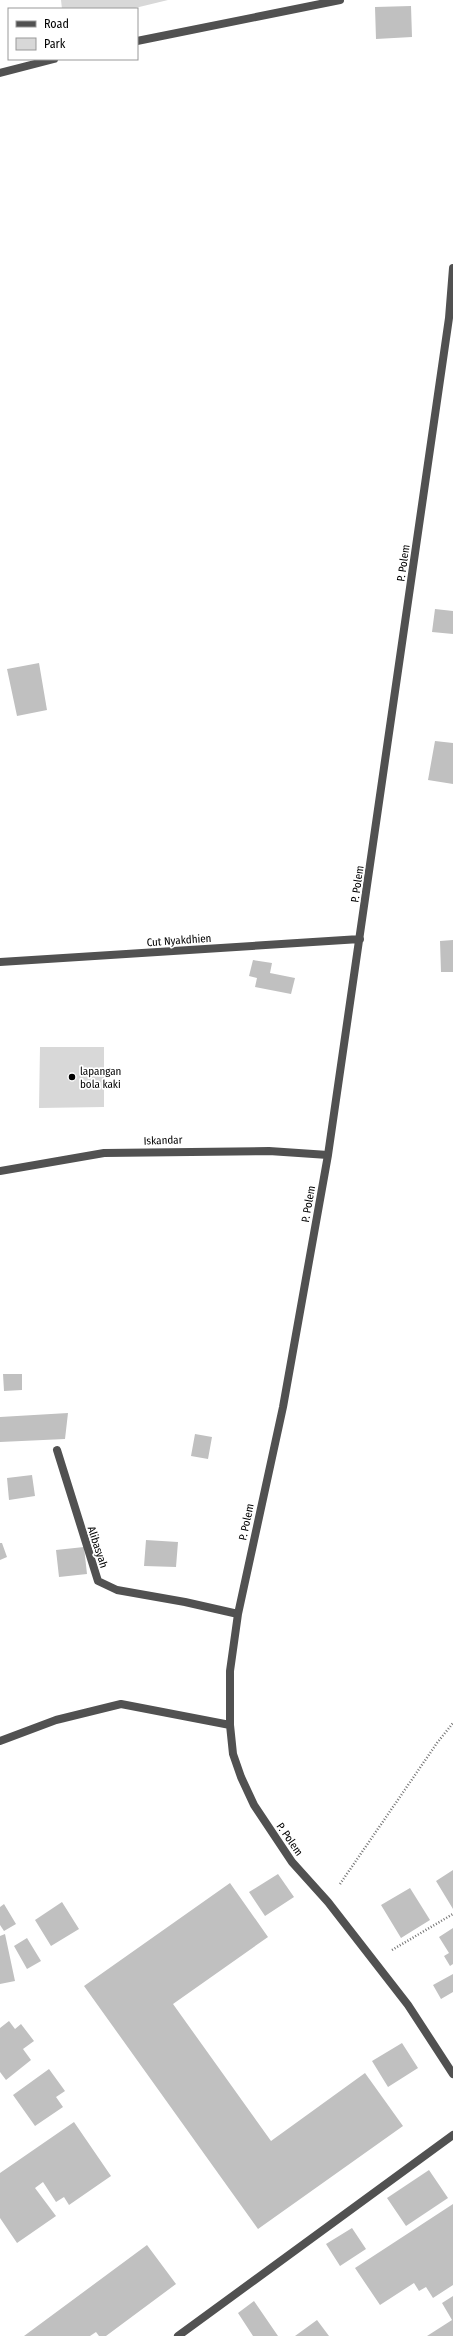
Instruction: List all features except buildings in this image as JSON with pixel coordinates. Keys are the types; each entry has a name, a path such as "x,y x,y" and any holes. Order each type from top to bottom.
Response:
{"street":[{"path":"138,41 340,0"},
{"path":"0,73 50,60"},
{"name":"P. Polem","path":"453,268 449,318 328,1156 283,1407 238,1614 230,1671 230,1726 233,1754 240,1777 254,1805 292,1862 328,1902 408,2005 453,2074"},
{"name":"Cut Nyakdhien","path":"0,962 360,939"},
{"name":"Iskandar","path":"0,1172 104,1153 269,1151 328,1156"},
{"name":"Alibasyah","path":"57,1450 98,1581 117,1590 238,1614"},
{"path":"0,1741 56,1720 121,1704 230,1726"},
{"path":"178,2336 453,2135"}],"path":[{"path":"328,1902 437,1743 453,1723"},
{"path":"374,1960 453,1914"}],"green space":[{"path":"61,0 168,0 135,8 62,8"},
{"name":"lapangan bola kaki","path":"40,1047 104,1047 104,1107 39,1108"}],"place":[{"name":"lapangan bola kaki","path":"72,1077"}]}
